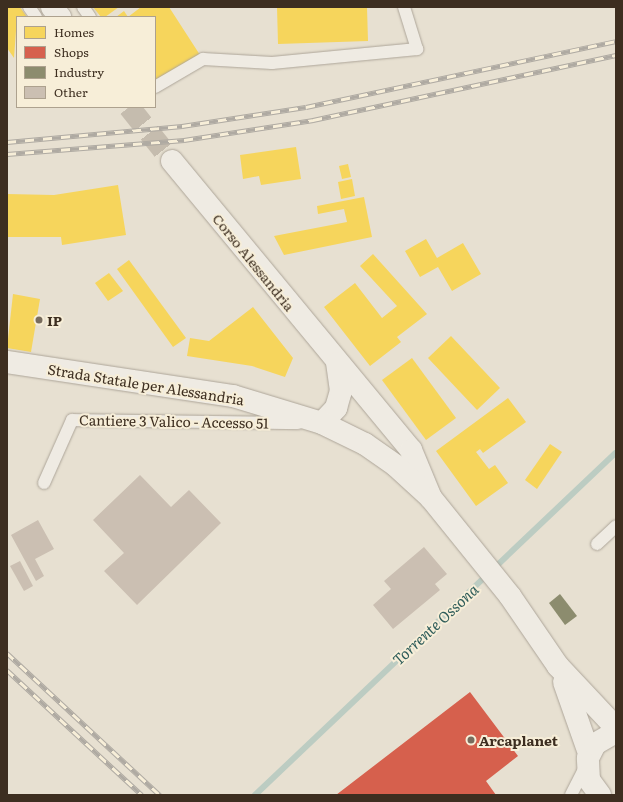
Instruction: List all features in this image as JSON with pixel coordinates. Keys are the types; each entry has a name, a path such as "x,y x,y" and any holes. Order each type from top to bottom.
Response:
{"main road":[{"path":"52,7 59,16"},
{"name":"Corso Alessandria","path":"172,161 337,363 411,450 431,498"},
{"name":"Strada Statale per Alessandria","path":"7,362 232,396 322,423 365,444 396,466 431,498 510,596 558,666 616,728"},
{"path":"322,423 336,408 341,391 337,363"},
{"name":"Strada Statale per Alessandria","path":"558,666 588,755 589,780 600,795"},
{"path":"588,755 599,740 616,732"}],"lane":[{"path":"29,7 35,16"},
{"path":"83,7 89,16"},
{"path":"156,86 203,59 272,63 418,48 404,7"},
{"name":"Cantiere 3 Valico - Accesso 51","path":"44,483 72,420 322,423"},
{"path":"597,544 616,526"},
{"path":"571,795 588,755"}],"building: Homes":[{"path":"7,7 20,7 26,16 16,16 14,58 7,48"},
{"path":"93,7 119,7 106,16 100,16"},
{"path":"141,7 169,7 200,55 156,82 156,16 129,16"},
{"path":"277,7 367,7 368,41 278,44"},
{"path":"124,11 127,16 117,16"},
{"path":"296,147 301,179 261,185 259,176 243,179 240,155"},
{"path":"348,164 351,177 342,179 339,166"},
{"path":"352,179 355,196 341,199 338,182"},
{"path":"118,185 126,235 62,245 61,237 7,237 7,194 54,195"},
{"path":"364,197 372,237 284,255 274,236 347,222 344,209 318,214 317,206"},
{"path":"426,239 437,258 463,243 481,274 452,291 438,267 420,277 405,251"},
{"path":"373,254 427,314 397,337 401,342 370,366 324,307 355,283 382,318 397,306 360,266"},
{"path":"129,260 186,338 173,347 117,269"},
{"path":"109,273 123,291 108,301 95,283"},
{"path":"13,294 40,299 31,352 7,348"},
{"path":"253,307 293,358 285,377 252,366 187,356 190,338 209,341"},
{"path":"451,336 500,388 477,410 428,358"},
{"path":"412,358 456,418 426,440 382,380"},
{"path":"508,398 526,422 483,453 480,449 476,452 489,469 495,465 508,483 476,506 436,451"},
{"path":"550,444 562,452 537,489 525,480"}],"building: Shops":[{"path":"470,692 518,756 486,781 496,795 336,795"}],"building: Industry":[{"path":"560,594 577,616 565,625 549,603"}],"building: Other":[{"path":"140,475 171,507 189,490 221,523 137,605 104,571 124,553 93,520"},
{"path":"38,520 54,549 35,559 44,576 36,581 11,535"},
{"path":"424,547 447,574 435,584 440,590 393,629 373,605 391,589 384,581"},
{"path":"20,561 33,586 24,591 10,566"}],"waterway":[{"name":"Torrente Ossona","path":"255,795 616,453"}],"tunnel":[{"path":"130,108 172,161"}],"railway":[{"path":"7,142 182,126 306,107 616,41"},
{"path":"7,154 184,140 313,120 616,55"},
{"path":"7,653 160,795"},
{"path":"7,670 142,795"}],"place":[{"name":"IP","path":"39,320"},
{"name":"Arcaplanet","path":"471,740"}]}
